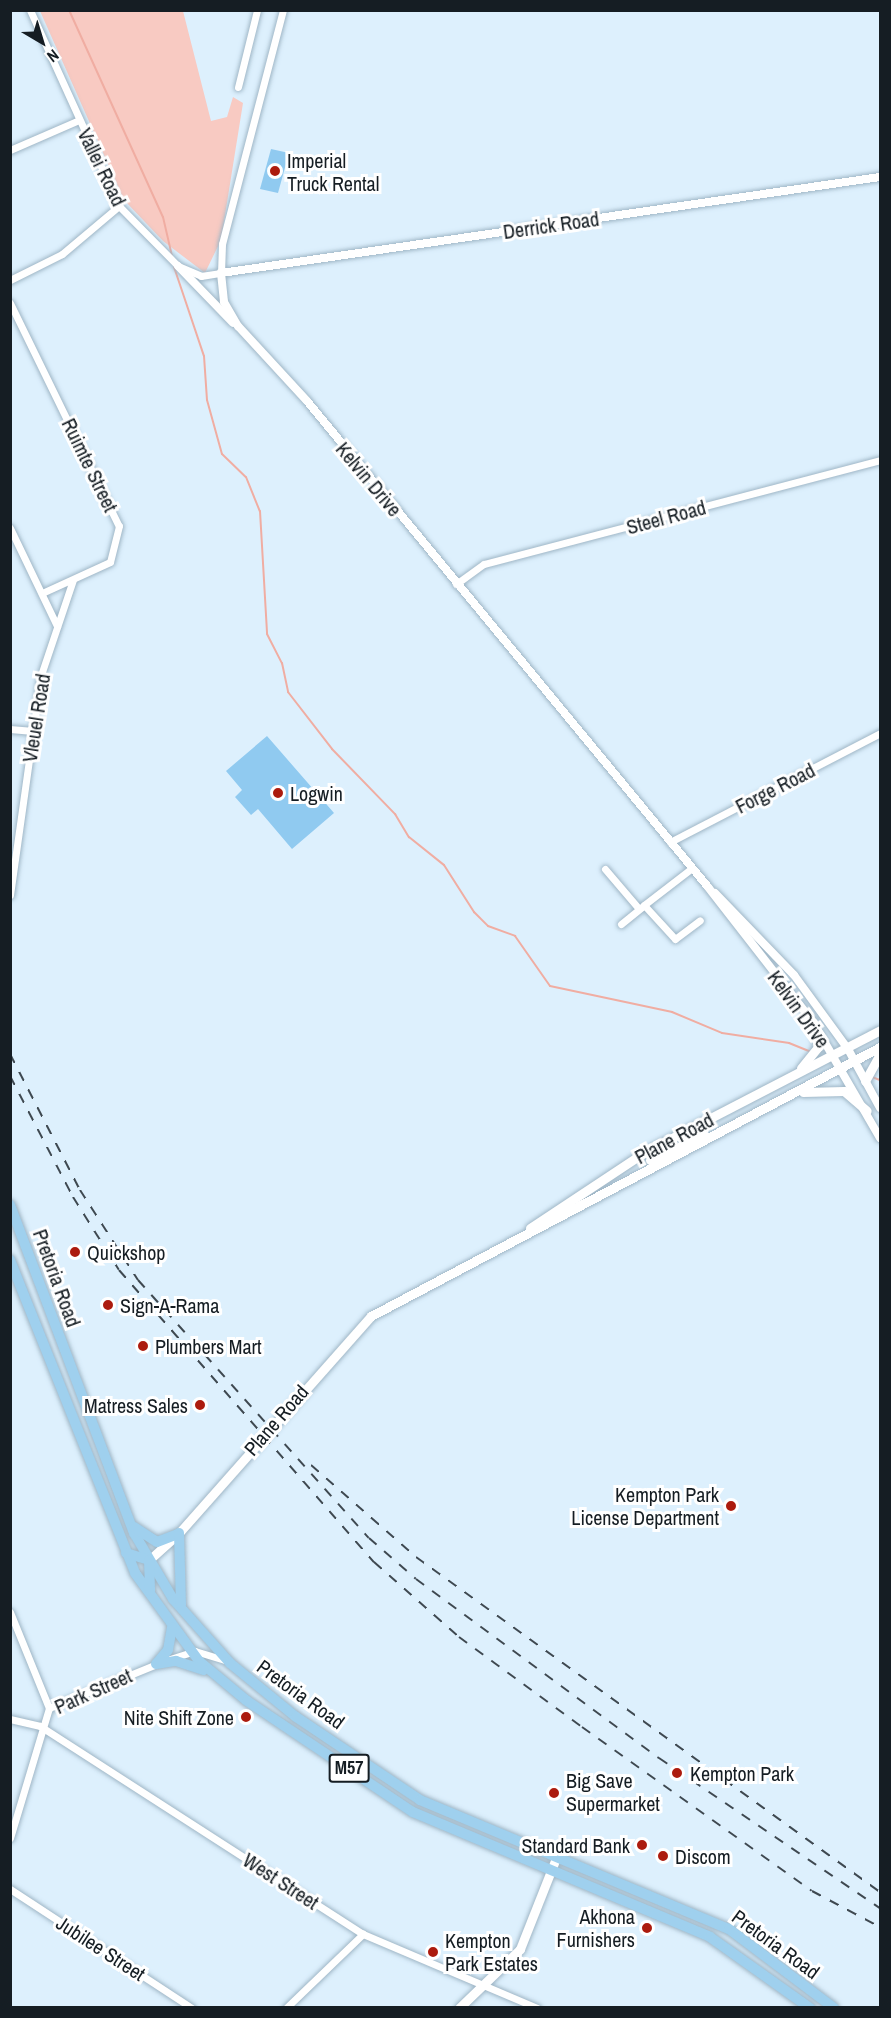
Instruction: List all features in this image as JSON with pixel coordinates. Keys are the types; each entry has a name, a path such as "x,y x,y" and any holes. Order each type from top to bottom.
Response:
{"main road":[{"path":"788,1079 817,1052 813,1022"},
{"name":"Plane Road","path":"476,1259 645,1152 834,1057 880,1030"},
{"name":"Plane Road","path":"148,1560 179,1534 357,1327 476,1259 880,1047"},
{"path":"865,1081 880,1054"},
{"path":"782,1099 831,1087 853,1097 867,1111"},
{"path":"650,1160 732,1125"},
{"name":"Pretoria Road","path":"10,1205 41,1292 131,1524 148,1560 181,1609 230,1663 296,1717 420,1800 729,1929 834,2007"},
{"name":"Pretoria Road","path":"10,1260 125,1552 171,1628 212,1673 413,1812 710,1937 810,2007"},
{"path":"24,1294 41,1292"},
{"path":"131,1524 157,1542 179,1534 181,1609"},
{"path":"125,1552 148,1560 151,1598"},
{"path":"156,1664 168,1650 171,1628"},
{"path":"156,1664 182,1662 212,1673"},
{"path":"459,2007 520,1948 556,1858"}],"street":[{"name":"Vallei Road","path":"30,10 119,206 178,266 194,275 221,273"},
{"path":"238,87 257,10"},
{"name":"Kelvin Drive","path":"283,10 222,244 221,273 224,302 238,326 307,401 708,887 813,1022 867,1111 880,1138"},
{"path":"10,150 79,120"},
{"name":"Derrick Road","path":"221,273 880,177"},
{"path":"10,280 62,254 119,206"},
{"path":"178,266 212,306 238,326"},
{"name":"Ruimte Street","path":"10,303 119,526 110,562 74,580 42,592"},
{"name":"Steel Road","path":"456,584 484,564 880,460"},
{"path":"10,528 57,626"},
{"name":"Vleuel Road","path":"10,895 41,675 74,580"},
{"path":"10,729 33,732"},
{"name":"Forge Road","path":"670,842 880,733"},
{"path":"621,924 692,868"},
{"path":"605,869 675,939 700,921"},
{"name":"Kelvin Drive","path":"708,887 794,975 848,1049 880,1108"},
{"path":"10,1612 49,1708"},
{"path":"190,1651 230,1663"},
{"name":"Park Street","path":"10,1838 40,1726 49,1708 190,1651"},
{"name":"West Street","path":"10,1719 40,1726 363,1934 482,1986 537,2007"},
{"name":"Jubilee Street","path":"10,1889 192,2007"},
{"path":"286,2007 363,1934"}],"shaded area":[{"path":"40,11 183,11 211,121 227,117 233,97 243,103 221,240 205,273 163,241 124,200"}],"building":[{"name":"Imperial Truck Rental","path":"271,149 289,153 278,193 260,189"},
{"name":"Logwin","path":"267,736 334,813 292,849 258,809 251,815 235,797 242,790 226,771"}],"waterway":[{"path":"69,10 163,217 172,256"},
{"path":"174,267 204,356 207,400 222,454 246,477 260,511 267,634 282,663 288,692 332,749 395,814 409,837 444,865 474,912 488,926 515,936 550,986 672,1012 722,1033 789,1043 811,1052"},
{"path":"872,1077 880,1080"}],"railway":[{"path":"10,1054 80,1190 138,1280 369,1538 416,1579 659,1758 880,1908"},
{"path":"10,1076 73,1197 119,1270 374,1562 459,1637 582,1727 812,1891 880,1927"},
{"path":"311,1465 416,1557 880,1892"}],"place":[{"name":"Imperial Truck Rental","path":"275,171"},
{"name":"Logwin","path":"278,793"},
{"name":"Quickshop","path":"75,1252"},
{"name":"Sign-A-Rama","path":"108,1305"},
{"name":"Plumbers Mart","path":"143,1346"},
{"name":"Matress Sales","path":"200,1405"},
{"name":"Kempton Park License Department","path":"731,1506"},
{"name":"Nite Shift Zone","path":"246,1717"},
{"name":"Kempton Park","path":"677,1773"},
{"name":"Big Save Supermarket","path":"554,1793"},
{"name":"Standard Bank","path":"642,1845"},
{"name":"Discom","path":"663,1856"},
{"name":"Akhona Furnishers","path":"647,1928"},
{"name":"Kempton Park Estates","path":"433,1952"}]}
